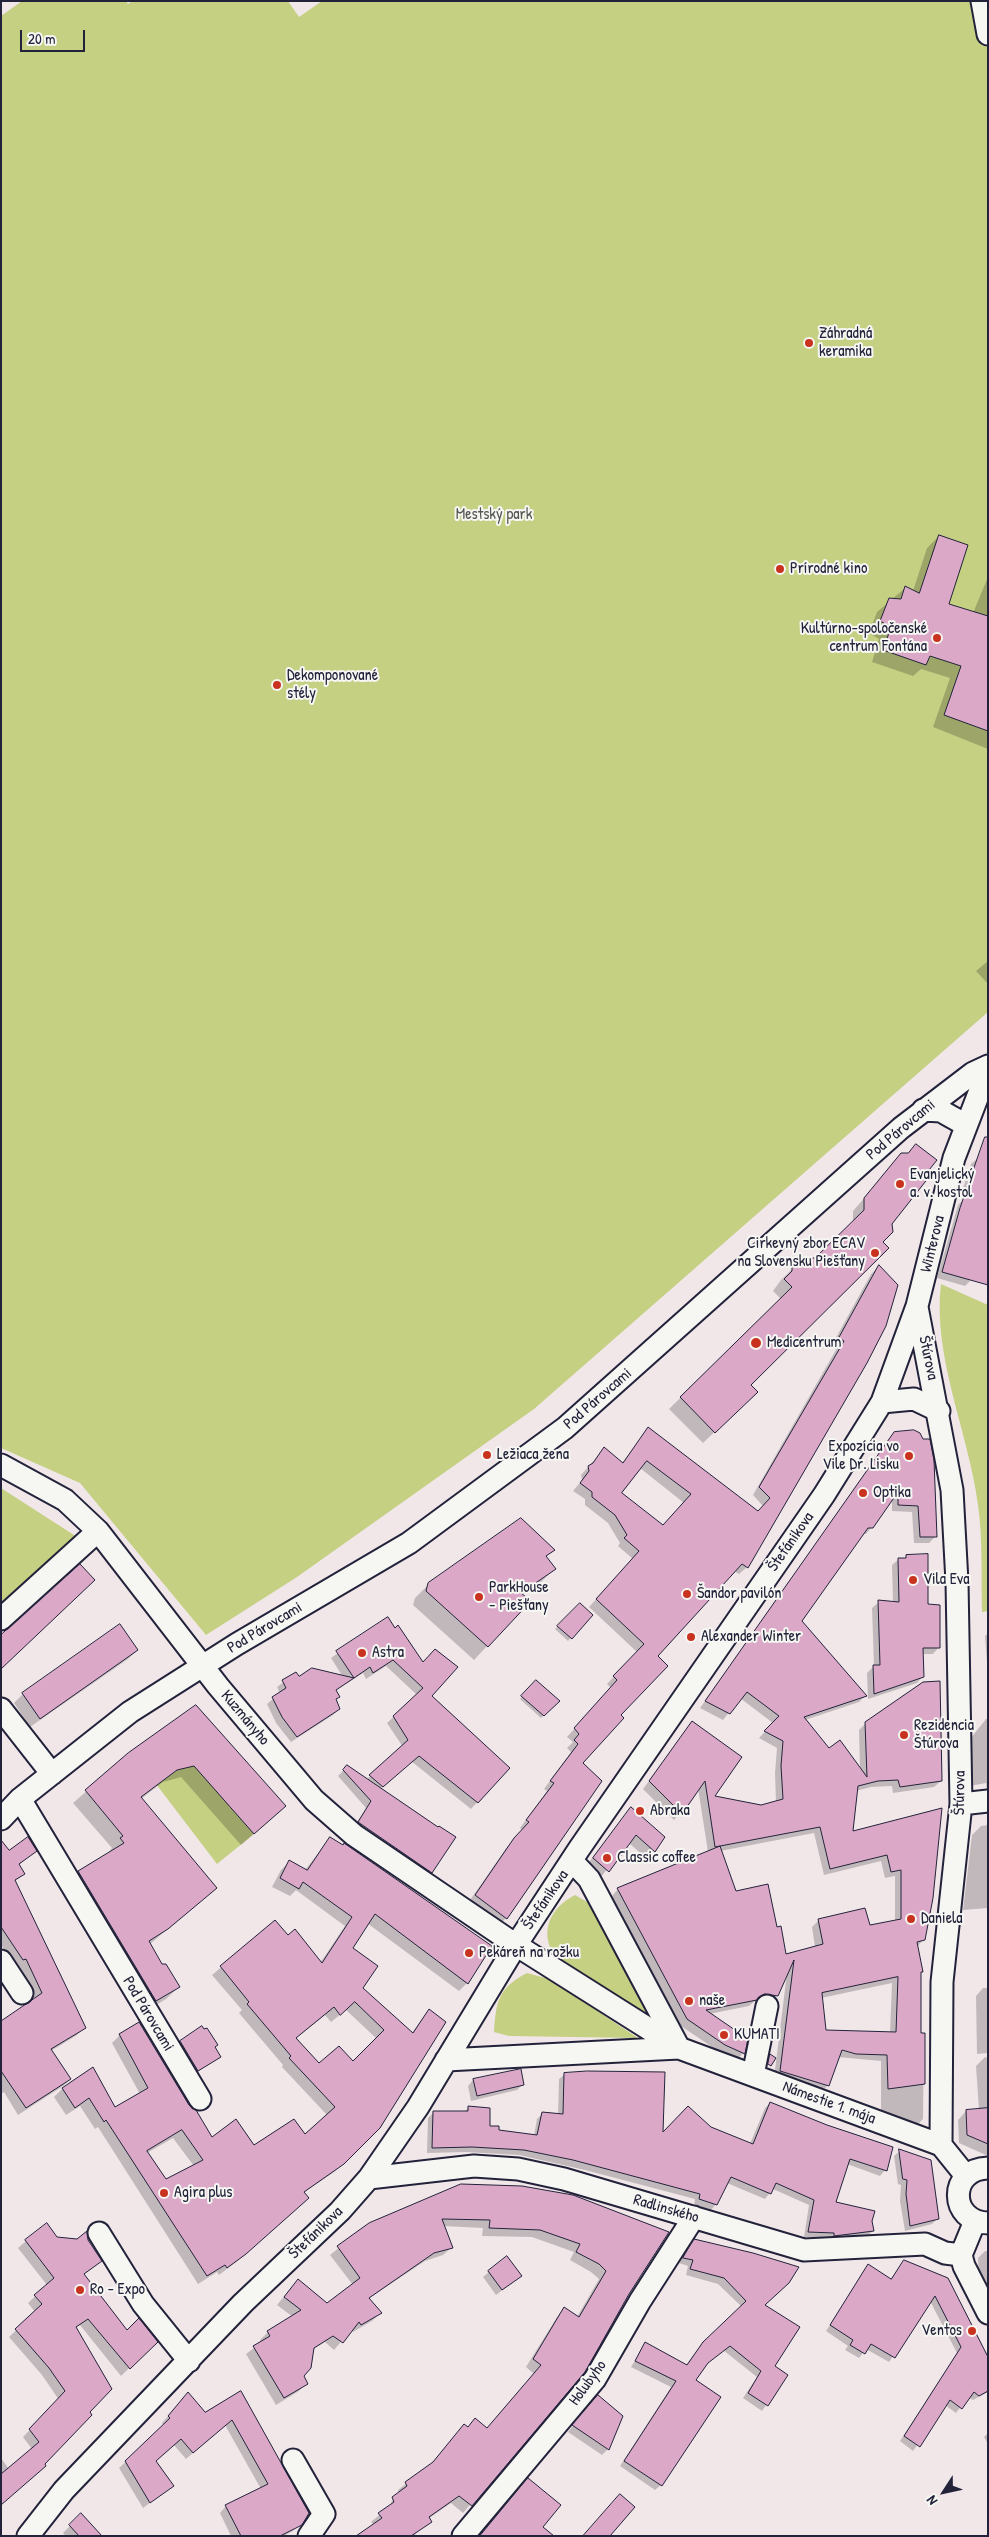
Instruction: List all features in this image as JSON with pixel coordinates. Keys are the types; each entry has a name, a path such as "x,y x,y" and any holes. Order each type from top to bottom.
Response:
{"street":[{"path":"982,1 988,34"},
{"name":"Pod Párovcami","path":"1,1819 20,1799 130,1712 201,1667 409,1543 565,1428 923,1110 973,1073 988,1066"},
{"name":"Winterova","path":"917,1306 954,1158 979,1094 988,1082"},
{"path":"923,1110 941,1111 966,1125"},
{"name":"Štefánikova","path":"28,2536 64,2490 188,2361 369,2178 446,2060 516,1945 818,1503 882,1402 917,1306"},
{"name":"Štúrova","path":"917,1306 952,1490 957,1582 961,1804 942,1982 941,2145"},
{"name":"Štúrova","path":"882,1402 914,1399 938,1411"},
{"name":"Kuzmányho","path":"1,1464 66,1500 98,1531 201,1667 321,1806 354,1835 516,1945"},
{"path":"1,1619 98,1531"},
{"path":"1,1709 52,1774"},
{"name":"Pod Párovcami","path":"20,1799 200,2099"},
{"path":"961,1804 988,1801"},
{"path":"572,1861 589,1879 679,2048"},
{"name":"Námestie 1. mája","path":"516,1945 679,2048 941,2145"},
{"path":"1,1961 22,1993"},
{"path":"754,2076 767,2006"},
{"name":"Námestie 1. mája","path":"446,2060 679,2048"},
{"path":"941,2145 966,2176"},
{"name":"Radlinského","path":"369,2178 474,2166 518,2169 564,2179 804,2250 925,2244 945,2253 961,2255"},
{"path":"988,2168 977,2169 966,2176 960,2184 958,2195 960,2206 966,2215 981,2222 961,2255 964,2266 988,2313"},
{"name":"Holubyho","path":"463,2536 595,2379 640,2301 694,2217"},
{"path":"99,2233 143,2304 188,2361"},
{"path":"293,2460 324,2514 309,2536"}],"green space":[{"name":"Mestský park","path":"22,1 126,1 128,4 132,1 288,1 299,17 322,1 988,1 988,1012 534,1409 297,1577 206,1635 80,1483 1,1448 1,16"},
{"path":"941,1284 988,1305 988,1611 982,1612 980,1518 967,1451 946,1367 940,1311"},
{"path":"1,1488 77,1537 1,1609"},
{"path":"190,1762 230,1799 229,1807 234,1810 254,1834 217,1864 156,1784"},
{"path":"575,1895 589,1903 650,2020 554,1955 548,1937 550,1920 559,1906"},
{"path":"527,1973 549,1979 638,2038 509,2036 494,2032 500,1997 510,1984"}],"building":[{"name":"Kultúrno-spoločenské centrum Fontána","path":"939,535 968,545 949,604 988,616 988,731 944,715 961,666 930,656 926,665 883,650 891,627 880,621 889,598 901,599 905,586 919,593"},
{"path":"985,1137 988,1137 988,1285 942,1272 960,1208"},
{"path":"916,1144 937,1160 929,1170 929,1177 892,1224 893,1232 883,1242 889,1248 751,1385 758,1392 715,1433 680,1397 792,1287 784,1279 792,1271 792,1267 805,1258 815,1258 864,1210 864,1198 901,1153 908,1153"},
{"path":"879,1265 898,1285 886,1326 867,1363 748,1568 742,1564 658,1656 668,1666 621,1715 624,1718 583,1763 602,1781 507,1919 475,1895 514,1838 529,1822 526,1820 554,1783 550,1781 578,1744 574,1740 579,1734 574,1728 617,1680 613,1676 644,1644 596,1599 639,1551 624,1538 627,1535 615,1515 592,1497 592,1492 580,1483 589,1471 588,1466 593,1463 604,1447 623,1463 648,1427 758,1511 770,1498 759,1487 844,1341 839,1338","holes":["647,1461 691,1494 663,1525 622,1493"]},
{"path":"914,1430 920,1433 923,1439 930,1439 934,1460 937,1537 920,1537 918,1506 898,1505 898,1492 873,1528 868,1528 802,1621 867,1696 804,1717 829,1748 840,1740 867,1777 865,1722 923,1682 940,1681 942,1781 900,1787 898,1780 878,1781 858,1786 853,1831 942,1808 933,1898 925,1940 917,1942 923,1972 921,1972 921,2033 925,2033 925,2084 888,2089 887,2055 856,2054 842,2050 829,2086 780,2071 794,1960 778,1996 764,1994 757,2000 706,2010 748,2039 745,2054 725,2045 687,2019 617,1888 720,1846 715,1847 705,1781 682,1814 649,1781 692,1721 742,1757 715,1796 761,1805 783,1799 781,1766 783,1741 764,1731 779,1716 747,1692 730,1714 705,1701 894,1432","holes":["820,1827 830,1869 887,1855 891,1872 901,1870 901,1919 870,1925 865,1908 818,1919 823,1944 786,1954 781,1926 777,1927 768,1884 736,1891 720,1846","898,1977 896,2032 826,2030 822,1993"]},
{"name":"ParkHouse - Piešťany","path":"521,1518 555,1550 546,1556 556,1569 521,1593 531,1601 488,1647 426,1591 428,1583"},
{"path":"928,1554 928,1604 940,1605 940,1648 923,1648 924,1677 874,1694 873,1665 880,1665 878,1600 899,1602 898,1558 906,1558 906,1555"},
{"path":"80,1564 95,1580 1,1669 1,1635"},
{"path":"580,1603 593,1615 572,1639 557,1626"},
{"path":"388,1617 395,1628 398,1625 423,1662 435,1649 458,1667 432,1696 510,1768 478,1803 419,1756 383,1787 369,1775 408,1740 393,1716 423,1688 393,1660 373,1673 370,1667 354,1678 336,1651"},
{"path":"120,1624 138,1650 40,1719 22,1693"},
{"path":"312,1668 354,1678 336,1690 340,1697 336,1699 340,1709 297,1737 282,1717 272,1697 286,1688 282,1680 296,1672 299,1676"},
{"path":"536,1680 560,1701 544,1716 521,1696"},
{"path":"196,1705 286,1806 254,1834 194,1766 177,1770 141,1797 217,1888 168,1929 149,1941 162,1964 166,1964 180,1987 156,2001 78,1871 124,1843 120,1838 123,1836 85,1790 128,1753"},
{"path":"347,1765 438,1827 456,1837 432,1873 358,1822 371,1801 343,1770"},
{"path":"631,1807 665,1837 655,1852 636,1835 609,1872 593,1858"},
{"path":"28,1837 37,1851 19,1864 25,1874 15,1880 86,2028 51,2049 71,2079 26,2108 1,2071 1,2021 42,1993 26,1959 23,1960 1,1927 1,1840 9,1850"},
{"path":"330,1837 343,1845 344,1843 492,1946 468,1984 375,1914 353,1948 378,1966 363,1988 413,2033 429,2009 446,2022 380,2128 344,2164 304,2192 309,2198 246,2254 227,2268 225,2265 207,2276 106,2120 104,2122 89,2098 75,2108 62,2088 93,2067 115,2107 148,2088 119,2034 139,2022 189,2105 196,2110 212,2137 236,2119 254,2145 294,2119 305,2134 335,2107 289,2058 291,2056 247,2004 249,2002 220,1966 275,1920 288,1935 295,1929 322,1963 352,1917 303,1882 299,1889 280,1878 289,1860 307,1870","holes":["355,2002 384,2030 353,2061 339,2046 319,2063 296,2038 334,2007 340,2015","182,2130 203,2160 166,2179 147,2151"]},
{"path":"202,2026 204,2029 207,2028 218,2045 215,2047 221,2057 198,2071 180,2041"},
{"path":"770,2054 776,2058 771,2066 768,2064"},
{"path":"521,2069 524,2085 477,2096 473,2079"},
{"path":"587,2071 665,2072 663,2132 688,2106 711,2127 753,2144 770,2102 827,2125 893,2147 887,2171 850,2159 836,2202 875,2211 872,2221 874,2231 834,2236 834,2233 808,2232 814,2200 776,2183 771,2194 731,2177 717,2205 699,2199 700,2194 573,2160 524,2150 472,2147 432,2148 433,2111 468,2111 468,2106 490,2108 490,2126 499,2126 499,2130 537,2135 542,2112 563,2114 564,2073"},
{"path":"988,2108 988,2144 967,2135 966,2110"},
{"path":"899,2149 931,2160 939,2219 910,2226 906,2194 907,2180 903,2179"},
{"path":"461,2184 522,2186 573,2195 669,2232 629,2294 585,2372 472,2506 459,2496 429,2517 432,2522 411,2536 356,2536 382,2518 378,2513 394,2502 392,2497 407,2486 405,2482 433,2462 464,2424 468,2427 475,2418 487,2428 541,2365 533,2359 564,2307 579,2317 606,2271 599,2264 576,2252 580,2244 540,2230 489,2228 490,2220 442,2219 453,2248 434,2253 369,2298 382,2313 361,2325 359,2322 343,2343 333,2336 314,2348 311,2368 304,2376 308,2384 284,2398 253,2346 270,2336 267,2331 301,2310 284,2297 298,2279 327,2303 360,2278 337,2246 369,2223"},
{"path":"47,2223 57,2237 77,2239 87,2231 88,2240 102,2261 84,2274 127,2330 139,2318 158,2342 130,2369 88,2319 76,2327 112,2389 90,2412 92,2415 45,2464 46,2466 1,2505 1,2474 39,2442 29,2429 65,2391 49,2368 15,2329 42,2304 34,2295 54,2278 25,2240"},
{"path":"694,2239 753,2253 799,2267 789,2283 765,2305 800,2327 775,2366 788,2375 768,2406 748,2393 761,2371 730,2346 708,2363 696,2380 721,2397 662,2486 624,2461 676,2381 635,2361 645,2342 687,2365 703,2342 746,2301 724,2278 690,2269 693,2260 683,2258"},
{"path":"507,2256 522,2276 502,2290 488,2271"},
{"path":"904,2260 948,2278 988,2357 988,2391 979,2396 974,2392 962,2409 950,2400 920,2447 904,2436 961,2347 935,2296 895,2358 871,2344 865,2354 850,2345 853,2340 830,2325 868,2264 891,2279"},
{"path":"241,2391 309,2513 302,2525 280,2536 241,2536 225,2505 268,2484 232,2420 193,2453 181,2439 156,2461 174,2486 150,2503 125,2461 170,2418 168,2416 188,2392 205,2412"},
{"path":"598,2395 623,2416 609,2450 572,2425"},
{"path":"528,2478 561,2505 543,2527 554,2536 480,2536"},
{"path":"620,2494 635,2507 610,2536 583,2536"},
{"path":"81,2513 102,2536 79,2536 69,2525"}],"place":[{"name":"Záhradná keramika","path":"809,343"},
{"name":"Prírodné kino","path":"780,569"},
{"name":"Kultúrno-spoločenské centrum Fontána","path":"937,638"},
{"name":"Dekomponované stély","path":"277,685"},
{"name":"Evanjelický a. v. kostol","path":"900,1184"},
{"name":"Cirkevný zbor ECAV na Slovensku Piešťany","path":"875,1253"},
{"name":"Medicentrum","path":"756,1343"},
{"name":"Ležiaca žena","path":"487,1455"},
{"name":"Expozícia vo Vile Dr. Lisku","path":"909,1456"},
{"name":"Optika","path":"863,1493"},
{"name":"Vila Eva","path":"913,1580"},
{"name":"Šandor pavilón","path":"687,1594"},
{"name":"ParkHouse - Piešťany","path":"479,1597"},
{"name":"Alexander Winter","path":"691,1637"},
{"name":"Astra","path":"362,1653"},
{"name":"Rezidencia Štúrova","path":"904,1735"},
{"name":"Abraka","path":"640,1811"},
{"name":"Classic coffee","path":"607,1858"},
{"name":"Daniela","path":"911,1919"},
{"name":"Pekáreň na rožku","path":"469,1953"},
{"name":"naše","path":"689,2001"},
{"name":"KUMATI","path":"724,2035"},
{"name":"Agira plus","path":"164,2193"},
{"name":"Ro - Expo","path":"80,2290"},
{"name":"Ventos","path":"972,2331"}]}
